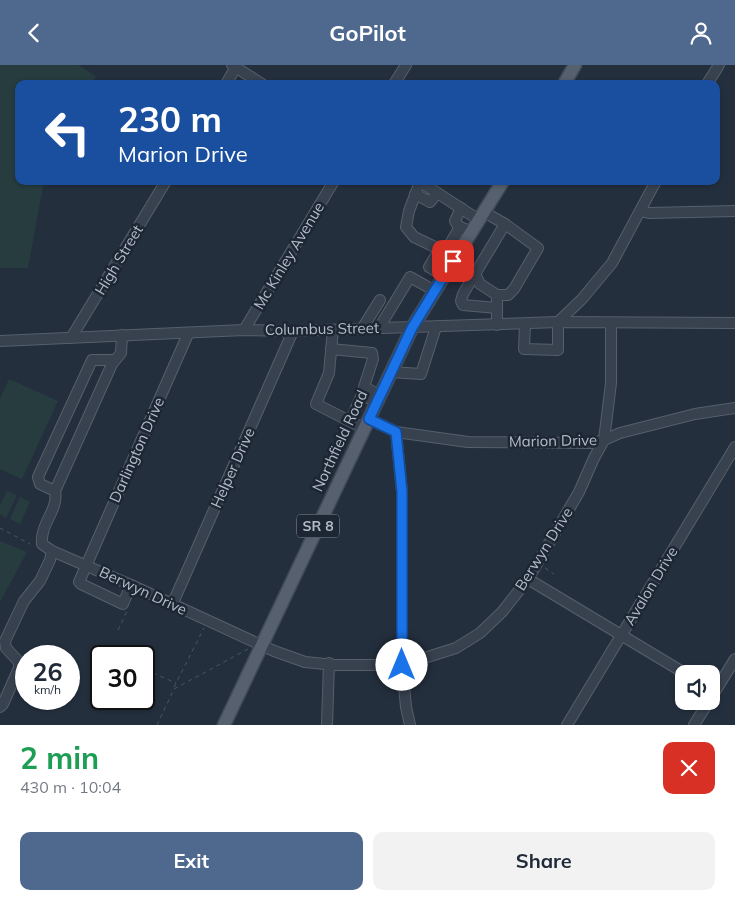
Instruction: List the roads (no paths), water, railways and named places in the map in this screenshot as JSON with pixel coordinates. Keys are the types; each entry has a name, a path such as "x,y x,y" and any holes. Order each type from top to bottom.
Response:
{"main road":[{"path":"566,80 575,65"},
{"name":"Northfield Road","path":"224,725 256,646 367,424 412,328 444,276 448,255 466,229 482,216 501,185"}],"street":[{"path":"397,80 406,65"},
{"path":"710,80 719,65"},
{"path":"228,80 235,66 256,80"},
{"name":"High Street","path":"70,337 164,185"},
{"name":"Mc Kinley Avenue","path":"244,330 332,185"},
{"path":"418,185 409,211 406,227 414,237 448,255 475,274 480,284 497,295 508,295 514,289 538,248 505,225 461,208 426,185"},
{"path":"525,323 524,349 558,350 558,322 582,299 612,263 654,185"},
{"path":"415,194 430,202 437,193"},
{"path":"461,208 455,221 466,229"},
{"path":"641,211 649,213 735,211"},
{"path":"497,308 462,305 461,301 463,294 505,225"},
{"path":"444,276 429,267 448,255"},
{"path":"379,328 410,277 434,291"},
{"path":"496,325 497,295"},
{"path":"362,329 380,300"},
{"name":"Columbus Street","path":"0,341 244,330 293,331 412,328 558,322 735,323"},
{"name":"Berwyn Drive","path":"49,549 131,585 256,646 305,662 402,665 456,648 480,633 502,612 528,579 579,492 604,440 611,383 611,323"},
{"path":"391,372 421,375 436,327"},
{"path":"332,330 331,349 372,353 373,359 364,387 379,398"},
{"name":"Helper Drive","path":"172,605 293,331"},
{"name":"Darlington Drive","path":"86,565 188,334"},
{"path":"0,707 19,669 19,662 6,649 5,641 24,601 40,581 50,560 49,549 42,543 41,534 57,499 55,491 112,363 121,353 122,335"},
{"name":"Marion Drive","path":"331,349 329,373 316,405 350,421 396,432 468,442 592,443 620,433 695,414 733,410"},
{"path":"55,491 40,484 38,477 92,361 115,360"},
{"path":"350,421 362,395 379,398"},
{"path":"396,432 402,492 402,665 406,707 410,725"},
{"name":"Avalon Drive","path":"567,725 735,447"},
{"path":"86,565 82,573 81,584 122,604 131,585"},
{"path":"528,579 675,667"},
{"path":"720,682 735,659"},
{"path":"327,725 329,663"},
{"path":"694,725 703,710"}]}
